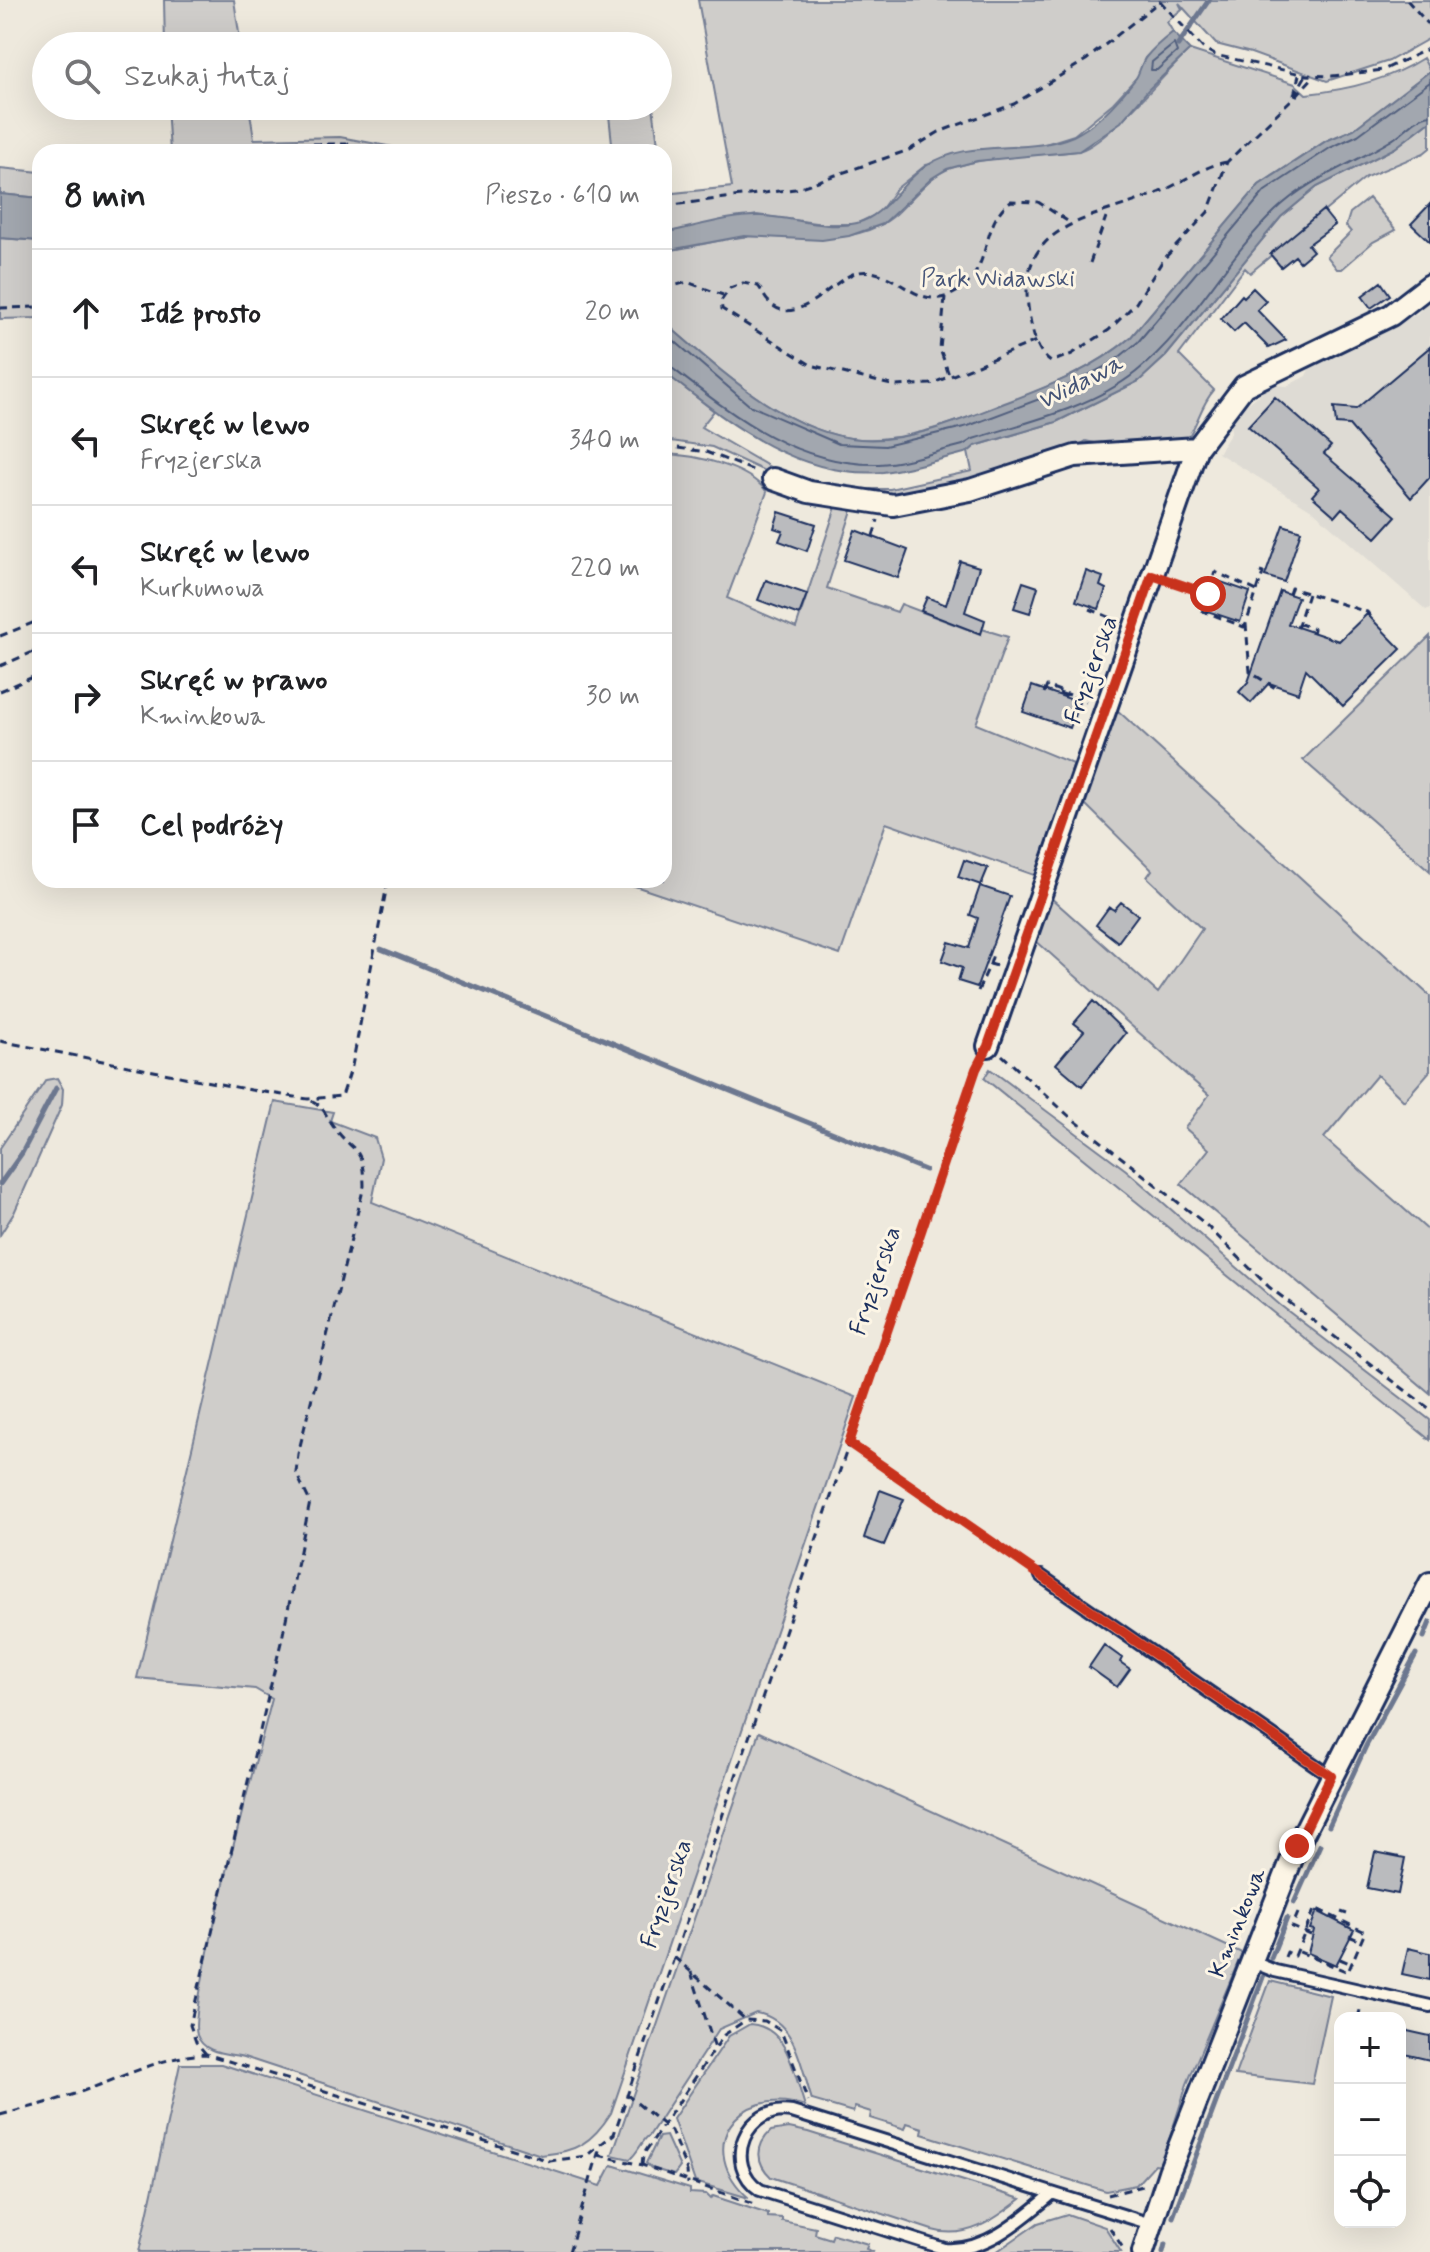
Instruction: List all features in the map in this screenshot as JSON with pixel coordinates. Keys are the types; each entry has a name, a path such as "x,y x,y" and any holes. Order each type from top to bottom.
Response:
{"street":[{"name":"Fryzjerska","path":"988,1046 1197,448 1244,386 1391,315 1430,285"},
{"path":"773,479 809,492 893,505 970,490 1075,456 1197,448"},
{"name":"Kminkowa","path":"1143,2252 1250,1961 1297,1846 1430,1583"}],"lane":[{"path":"1041,1576 1331,1776"},
{"path":"1250,1961 1275,1971 1430,2006"},
{"path":"1052,2194 981,2243 964,2249 945,2249 760,2190 744,2172 740,2149 751,2125 771,2113 786,2111 1151,2224"}],"path":[{"path":"1407,0 1430,26"},
{"path":"672,205 795,189 909,150 939,132 1014,104 1086,60 1159,1 1203,48 1215,55 1299,74 1314,76 1383,70 1430,48"},
{"path":"1293,98 1299,74"},
{"path":"1293,98 1306,75"},
{"path":"1227,162 1214,163 1158,193 1058,230 1044,242 1031,261 1027,300 1041,353 1051,362 1072,354 1125,315 1163,260 1208,212 1227,162 1314,76"},
{"path":"257,144 348,144"},
{"path":"1036,341 931,384 906,386 821,369 732,317 722,309 723,295 736,285 750,284 758,286 769,303 777,307 802,307 820,298 845,276 870,271 884,274 915,296 945,295 960,289 974,274 984,257 996,216 1011,201 1038,202 1072,224"},
{"path":"1090,263 1106,217"},
{"path":"672,287 687,282 723,295"},
{"path":"945,295 940,349 949,375"},
{"path":"0,308 32,307"},
{"path":"672,447 706,452 773,479"},
{"path":"1246,624 1244,627 1205,614 1203,610 1215,572 1257,591"},
{"path":"1260,572 1263,573 1246,624 1250,672 1270,687 1277,689 1278,686"},
{"path":"1152,575 1208,594"},
{"path":"1289,594 1291,588 1367,612 1374,621"},
{"path":"1308,594 1298,625 1314,629 1313,633"},
{"path":"1090,609 1135,627"},
{"path":"1248,617 1256,617"},
{"path":"0,636 32,623"},
{"path":"0,666 32,652"},
{"path":"0,691 32,677"},
{"path":"1044,693 1047,686 1081,700"},
{"path":"1059,693 1105,708"},
{"path":"308,1099 342,1096 346,1086 386,888"},
{"path":"990,964 994,951"},
{"path":"0,1041 308,1099 321,1104 335,1129 358,1148 364,1165 364,1186 298,1454 296,1473 310,1502 283,1634 190,2025 196,2042 206,2054"},
{"path":"988,1046 1203,1222 1269,1287 1430,1409"},
{"name":"Fryzjerska","path":"600,2147 614,2134 976,1069 988,1046"},
{"path":"849,1443 1041,1576"},
{"path":"1285,1957 1287,1952 1295,1956 1297,1951 1315,1908 1365,1932 1348,1972 1297,1951"},
{"path":"1298,1913 1292,1927 1311,1935"},
{"path":"1340,1918 1343,1913"},
{"path":"1349,1936 1361,1941"},
{"path":"673,1956 746,2020"},
{"path":"1340,1959 1352,1964"},
{"path":"690,1969 715,2048"},
{"path":"642,2165 643,2155 724,2035 746,2020 765,2021 781,2031 809,2103"},
{"path":"0,2115 82,2092 145,2066 187,2055 206,2054 550,2161 574,2160 600,2147"},
{"path":"626,2094 665,2125 681,2158 688,2184"},
{"path":"569,2252 600,2147"},
{"path":"598,2155 642,2165 688,2184 759,2206"},
{"path":"1105,2223 1115,2233 1125,2252"}],"shaded area":[{"path":"1430,297 1430,608 1426,610 1312,510 1218,453 1231,433 1230,418 1271,385 1287,386 1306,376 1311,365 1417,314"}],"green space":[{"path":"164,0 234,0 239,32 165,32"},
{"path":"698,0 1430,0 1430,38 1389,61 1327,81 1251,53 1216,44 1179,3 1182,9 1167,22 1173,32 1145,58 1138,76 1113,103 1074,135 1042,145 926,165 896,189 879,213 856,224 823,224 757,215 672,231 672,193 732,187"},
{"name":"Park Widawski","path":"1190,50 1295,84 1306,94 1366,83 1395,73 1423,58 1430,71 1354,129 1326,141 1259,185 1131,337 1116,349 1050,385 948,425 895,437 860,439 805,425 754,396 672,329 672,250 742,237 829,238 863,232 890,219 931,179 951,168 997,158 1077,151 1103,137"},
{"path":"168,120 251,120 254,139 340,137 377,144 169,144"},
{"path":"610,120 655,120 658,144 612,144"},
{"path":"1430,121 1430,148 1424,153 1366,177 1250,273 1245,268 1179,355 1214,390 1187,439 1103,445 1086,441 1022,467 913,495 883,497 846,489 890,489 972,471 968,452 975,446 1056,422 1139,381 1166,356 1281,217 1317,187 1395,148"},
{"path":"0,168 32,171 32,197 0,194"},
{"path":"1369,198 1396,230 1373,242 1342,269 1337,269 1327,256 1351,232 1346,226 1350,213"},
{"path":"0,238 32,240 32,318 0,319"},
{"path":"672,378 714,411 701,427 775,470 780,478 712,447 672,441"},
{"path":"672,455 734,469 747,475 767,492 727,598 796,628 836,507 853,507 827,588 897,612 901,604 980,634 982,629 1008,637 976,724 1076,765 1040,877 886,823 840,955 641,888 672,888"},
{"path":"1430,636 1430,871 1303,760"},
{"path":"1116,709 1430,996 1430,1071 1404,1101 1377,1075 1324,1138 1430,1232 1430,1393 1181,1184 1209,1149 1185,1128 1209,1095 1035,940 1050,897 1158,993 1202,929 1147,877 1152,870 1083,802"},
{"path":"990,1069 1126,1170 1280,1305 1430,1420 1430,1440 984,1078"},
{"path":"57,1078 63,1089 62,1105 14,1213 0,1235 0,1148 46,1080"},
{"path":"275,1102 333,1112 330,1121 375,1138 381,1158 372,1202 856,1397 611,2113 590,2139 564,2151 541,2155 244,2057 216,2052 205,2046 197,2035 197,2014 213,1929 272,1699 255,1689 137,1678"},
{"path":"759,1732 1242,1953 1187,2084 1161,2165 1155,2164 1136,2185 1106,2191 922,2134 923,2128 907,2123 905,2129 870,2118 871,2112 855,2107 853,2112 812,2100 801,2061 789,2036 770,2017 756,2013 719,2029 649,2136 630,2159 612,2155"},
{"path":"1270,1981 1331,1996 1312,2084 1235,2075"},
{"path":"750,2024 763,2027 782,2043 805,2106 780,2102 759,2104 742,2113 730,2125 724,2142 724,2160 732,2179 749,2198 695,2182 673,2119 729,2036"},
{"path":"180,2064 221,2064 601,2186 612,2165 690,2189 690,2193 706,2194 711,2199 713,2196 768,2214 768,2217 816,2228 815,2234 831,2239 833,2234 868,2244 866,2249 874,2252 139,2252"},
{"path":"789,2128 1021,2199 980,2226 957,2232 932,2230 771,2177 762,2166 760,2148 771,2131"},
{"path":"666,2136 680,2167 674,2175 651,2168 646,2163 659,2137"},
{"path":"1067,2214 1105,2227 1121,2252 996,2252 1038,2223"}],"water":[{"path":"1173,32 1190,50 1148,90 1121,122 1079,151 977,161 947,169 932,178 883,224 849,236 822,240 744,236 672,250 672,231 736,217 772,217 833,225 857,223 876,214 917,173 943,157 979,149 1055,142 1073,136 1091,125 1115,103 1156,47"},
{"name":"Widawa","path":"1430,71 1430,121 1395,148 1317,187 1281,217 1166,356 1139,381 1056,422 975,446 968,452 915,466 883,472 851,472 792,457 765,443 713,410 672,378 672,329 754,396 805,425 832,434 860,439 896,438 968,417 1070,376 1116,349 1131,337 1259,185 1326,141 1354,129"},
{"path":"0,194 32,197 32,240 0,238"}],"building":[{"path":"1430,204 1430,242 1411,224"},
{"path":"1323,210 1335,225 1308,245 1313,251 1300,262 1295,256 1281,267 1270,254"},
{"path":"1381,282 1390,295 1371,308 1362,296"},
{"path":"1253,288 1266,301 1257,310 1286,340 1269,348 1244,323 1234,332 1221,319 1242,295 1244,297"},
{"path":"1430,347 1430,477 1411,498 1349,425 1336,424 1334,407 1356,409"},
{"path":"1275,397 1331,446 1324,454 1396,516 1376,538 1342,508 1335,516 1312,496 1319,488 1248,426"},
{"path":"779,512 816,524 807,551 779,541 783,531 774,528"},
{"path":"1283,525 1301,531 1284,582 1265,576"},
{"path":"855,530 908,550 898,578 844,560"},
{"path":"960,561 979,567 965,612 985,620 981,634 921,611 927,597 946,605"},
{"path":"1086,571 1103,577 1100,586 1106,589 1099,609 1076,601"},
{"path":"766,580 807,594 799,615 758,600"},
{"path":"1218,581 1250,592 1240,622 1207,611"},
{"path":"1023,582 1038,587 1030,613 1014,608"},
{"path":"1280,591 1298,597 1288,624 1339,641 1367,614 1401,649 1343,706 1306,669 1298,693 1269,683 1251,703 1239,692 1248,682"},
{"path":"1032,686 1079,702 1070,728 1023,712"},
{"path":"964,860 988,868 981,885 958,877"},
{"path":"980,886 1010,896 977,987 958,981 962,968 942,961 949,942 969,948 978,918 970,915"},
{"path":"1121,902 1138,915 1118,942 1096,925 1109,907 1114,910"},
{"path":"1093,1001 1126,1033 1082,1086 1056,1064 1084,1031 1074,1023"},
{"path":"880,1490 904,1499 884,1545 864,1538"},
{"path":"1104,1645 1122,1658 1120,1662 1130,1669 1117,1687 1089,1667"},
{"path":"1375,1852 1405,1858 1398,1894 1367,1888"},
{"path":"1317,1911 1354,1930 1336,1965 1308,1953 1314,1930 1310,1929"},
{"path":"1408,1948 1430,1953 1430,1980 1402,1974"},
{"path":"1406,2031 1430,2036 1430,2060 1406,2054"}],"waterway":[{"path":"1178,45 1209,0"},
{"path":"381,949 925,1170"},
{"path":"0,1184 22,1153 56,1088"},
{"path":"1424,1637 1430,1622"},
{"path":"1329,1826 1366,1746 1416,1654"},
{"path":"1294,1903 1320,1845"},
{"path":"1271,1958 1287,1918"},
{"path":"1173,2217 1263,1977"},
{"path":"1163,2252 1165,2244"}],"route":[{"path":"1208,594 1152,575 988,1046 976,1069 849,1443 1331,1776 1297,1846"}]}
